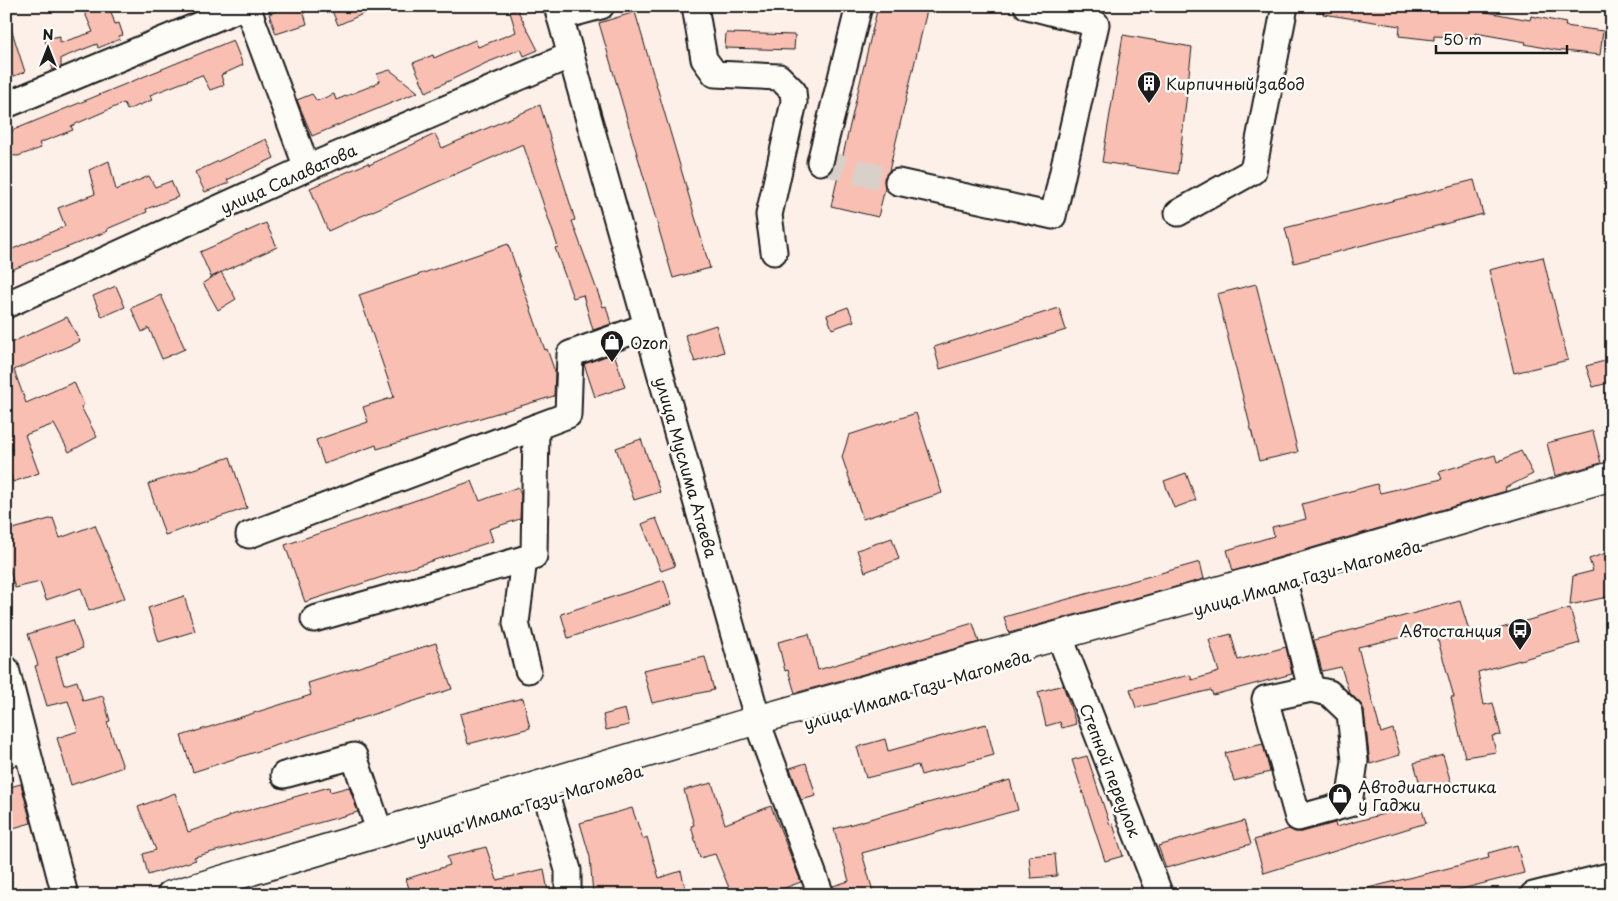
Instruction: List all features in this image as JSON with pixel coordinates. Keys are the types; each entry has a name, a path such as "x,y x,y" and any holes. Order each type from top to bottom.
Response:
{"main road":[{"path":"759,727 1283,579 1612,476"},
{"name":"улица Имама Гази-Магомеда","path":"225,895 545,791 759,727 1063,646 1283,579 1612,490"},
{"path":"171,895 380,833 545,791"}],"street":[{"path":"6,105 246,6 307,168"},
{"path":"559,12 601,6"},
{"path":"695,6 704,59 715,74 780,77 792,90 794,102 769,215 774,252"},
{"path":"820,162 859,6"},
{"path":"898,182 1053,216 1096,24 1027,6"},
{"path":"1178,213 1253,171 1285,6"},
{"name":"улица Муслима Атаева","path":"559,12 759,727 821,895"},
{"name":"улица Салаватова","path":"6,305 307,168 571,55"},
{"path":"249,535 568,415 570,354 647,326"},
{"path":"314,619 534,556 536,427"},
{"path":"524,559 516,623 528,670"},
{"path":"1283,579 1311,689"},
{"name":"Степной переулок","path":"1063,646 1160,895"},
{"path":"6,669 16,752 65,895"},
{"path":"1311,689 1329,693 1350,712 1355,761 1349,804 1298,818 1265,699 1311,689"},
{"path":"284,775 354,756 380,833"},
{"path":"545,791 568,870 568,895"},
{"path":"1533,895 1612,875"}],"building":[{"path":"97,6 109,6 115,24 119,23 123,35 119,36 120,39 98,48 97,44 61,58 61,67 53,70 45,39 60,36 60,43 93,32 84,11"},
{"path":"290,6 302,6 307,24 276,34 269,14"},
{"path":"330,6 381,6 338,25"},
{"path":"878,6 928,6 889,171 884,178 885,188 878,217 831,206"},
{"path":"1323,6 1476,6 1476,10 1530,20 1531,16 1566,23 1565,26 1603,31 1600,55 1555,50 1525,44 1526,42 1475,33 1475,38 1434,36 1434,40 1399,36 1400,26 1323,14"},
{"path":"517,9 538,50 524,56 521,49 486,63 426,92 413,63 433,55 434,58 475,40 478,47 516,32 510,12"},
{"path":"635,12 710,268 673,278 599,23"},
{"path":"9,22 25,72 6,79 6,23"},
{"path":"726,33 795,35 794,50 725,48"},
{"name":"Кирпичный завод","path":"1123,35 1192,47 1178,174 1102,162"},
{"path":"233,40 243,65 221,75 224,85 210,90 202,75 150,95 152,100 127,110 124,103 71,126 73,130 39,143 41,148 18,156 6,155 6,133"},
{"path":"390,70 418,92 312,136 297,100 312,94 317,101 334,94 336,100 376,84 380,81 377,74"},
{"path":"540,105 575,220 572,221 603,307 606,306 611,324 593,330 583,295 573,298 555,248 558,247 523,144 328,231 310,188 368,163 369,165 435,134 442,148"},
{"path":"266,139 274,158 227,180 229,183 205,192 195,172"},
{"path":"109,161 116,190 149,176 155,187 171,181 178,197 146,209 147,212 107,229 108,231 6,272 6,252 65,226 58,208 95,194 89,170"},
{"path":"1474,180 1483,214 1294,263 1285,228"},
{"path":"266,223 277,247 211,277 200,252"},
{"path":"508,244 545,350 547,349 555,372 554,396 377,449 376,445 324,464 316,440 368,422 363,407 394,397 359,295"},
{"path":"1543,257 1568,360 1514,373 1489,270"},
{"path":"221,272 236,299 218,310 203,283"},
{"path":"1256,284 1298,452 1259,461 1217,294"},
{"path":"116,286 125,307 102,317 93,296"},
{"path":"161,295 185,349 162,359 149,328 142,332 131,308"},
{"path":"848,307 854,321 832,329 827,315"},
{"path":"1059,308 1066,330 940,369 934,347"},
{"path":"67,317 80,341 14,370 26,403 74,382 84,405 81,407 97,437 69,452 54,424 25,435 39,473 13,482 9,470 6,471 6,452 12,450 6,433 6,345"},
{"path":"716,325 724,352 695,362 685,335"},
{"path":"614,353 625,387 595,397 584,364"},
{"path":"1612,359 1612,382 1593,387 1586,366"},
{"path":"916,413 942,493 863,519 842,457 849,435"},
{"path":"1593,431 1601,463 1555,476 1547,443"},
{"path":"641,439 660,492 634,500 616,448"},
{"path":"1521,451 1533,474 1505,488 1506,491 1233,571 1227,550 1274,536 1272,527 1306,519 1302,504 1377,484 1380,493 1442,479 1439,472 1495,455 1497,462"},
{"path":"230,457 247,508 165,535 148,484"},
{"path":"1186,473 1196,500 1174,508 1164,481"},
{"path":"472,481 480,501 518,487 521,495 520,519 489,529 493,541 305,602 285,545"},
{"path":"53,518 60,538 95,525 125,598 89,611 81,588 46,600 40,582 15,588 6,557 6,531"},
{"path":"656,518 675,566 661,571 642,524"},
{"path":"892,538 899,559 865,572 857,550"},
{"path":"1612,551 1612,596 1570,605 1573,576 1593,571 1589,559"},
{"path":"1200,562 1204,579 1009,633 1004,617"},
{"path":"664,580 672,604 568,638 561,614"},
{"path":"184,596 195,631 159,642 148,608"},
{"path":"1460,601 1471,637 1570,608 1580,643 1478,672 1484,705 1493,703 1501,735 1492,736 1496,752 1465,757 1451,697 1454,697 1435,630 1358,647 1381,733 1393,729 1400,755 1370,764 1364,711 1360,703 1349,692 1341,667 1322,671 1314,640"},
{"path":"73,620 83,648 56,657 64,685 77,681 83,701 103,696 110,721 107,722 123,767 71,785 57,738 78,731 68,701 47,706 35,666 38,665 28,634"},
{"path":"973,623 979,642 795,693 788,670 785,671 778,642 809,634 818,670"},
{"path":"1231,634 1238,660 1286,647 1292,674 1213,695 1211,690 1136,708 1130,689 1190,675 1192,680 1219,672 1209,640"},
{"path":"436,643 452,689 193,772 181,736 311,695 308,683"},
{"path":"705,657 714,690 652,703 643,670"},
{"path":"1063,685 1076,724 1062,728 1060,722 1046,726 1038,692"},
{"path":"523,698 530,728 468,744 460,714"},
{"path":"625,709 629,725 606,730 603,715"},
{"path":"986,724 994,755 921,775 918,765 866,778 857,747 885,739 888,751"},
{"path":"1263,744 1270,772 1234,781 1225,753"},
{"path":"1443,755 1451,783 1422,791 1414,763"},
{"path":"1087,756 1110,825 1113,824 1123,856 1105,861 1072,760"},
{"path":"806,763 816,796 801,800 790,768"},
{"path":"1010,780 1018,810 862,853 874,895 835,895 833,886 849,881 834,829"},
{"path":"712,783 725,824 771,806 801,882 765,895 732,895 715,854 700,858 691,826 694,825 684,790"},
{"path":"21,784 31,823 6,830 6,788"},
{"path":"329,787 330,792 349,787 358,812 194,857 196,860 148,875 143,854 156,850 138,807 175,793 188,832 228,818 228,816"},
{"path":"1420,804 1426,823 1264,873 1254,840 1289,829 1295,832 1302,832 1335,823 1336,827"},
{"path":"632,808 643,839 647,837 659,878 681,871 687,895 593,895 590,857 580,823"},
{"path":"1244,821 1251,844 1166,868 1158,846"},
{"path":"1517,845 1524,873 1438,895 1360,895 1360,890 1489,858 1488,853"},
{"path":"486,847 497,880 544,869 548,892 538,895 411,895 406,879 450,865 447,857"},
{"path":"1055,854 1057,876 1031,878 1029,856"}],"tunnel":[{"path":"820,162 898,182"}],"place":[{"name":"Кирпичный завод","path":"1149,104"},
{"name":"Ozon","path":"612,363"},
{"name":"Автостанция","path":"1520,651"},
{"name":"Автодиагностика у Гаджи","path":"1340,816"}]}
